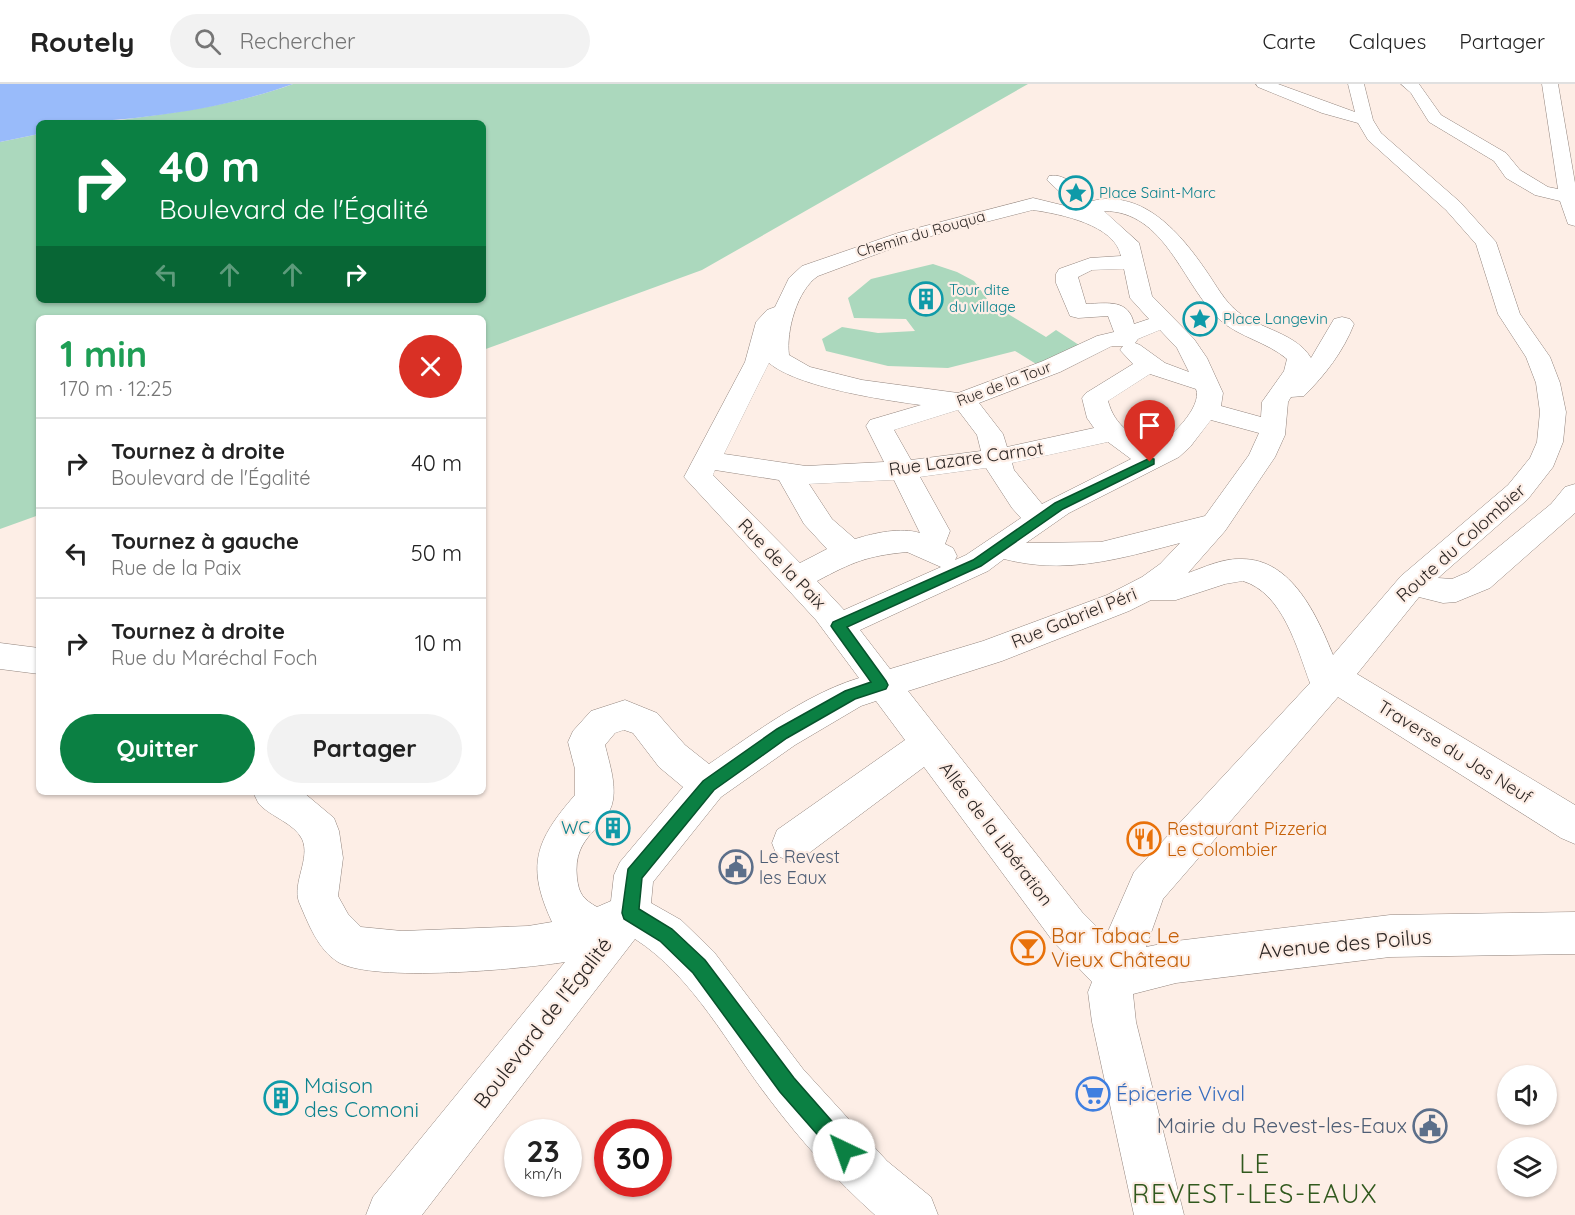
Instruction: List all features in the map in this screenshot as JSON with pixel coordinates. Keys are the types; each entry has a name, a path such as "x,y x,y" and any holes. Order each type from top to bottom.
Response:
{"street":[{"path":"1264,84 1328,109 1365,120"},
{"name":"Route du Colombier","path":"1159,1215 1114,1022 1110,992 1118,978 1128,937 1148,886 1332,682 1391,606 1412,584 1518,492 1538,469 1550,442 1553,412 1543,368 1509,314 1486,242 1453,206 1374,136 1365,120 1356,84"},
{"path":"1409,84 1418,90 1435,118 1500,158 1513,174 1542,190 1568,196"},
{"path":"1550,84 1568,196 1575,220"},
{"path":"838,626 913,594 974,564 1001,548 1072,498 1152,460 1181,441 1206,410 1210,393 1191,351 1142,298 1129,243 1056,180"},
{"name":"Chemin du Rouqua","path":"964,401 873,392 789,367 777,358 775,338 795,285 800,278 823,265 905,237 1007,209 1039,204 1099,216"},
{"name":"Rue Gabriel Péri","path":"881,685 990,652 1118,603 1147,588 1171,572 1215,524 1267,446 1273,429 1275,402 1296,371 1299,363 1297,354 1254,332 1226,313 1186,257 1163,229 1153,221 1120,207 1099,205 1099,216"},
{"path":"1133,262 1090,264 1067,274 1067,283 1078,311 1113,309 1121,315 1129,346 1149,364 1182,378 1205,383"},
{"path":"786,310 775,315 768,322 757,362 702,469 780,472 807,509 836,540 851,550"},
{"name":"Rue de la Tour","path":"903,470 879,426 964,401 1088,351 1106,339 1127,335 1163,322"},
{"path":"1275,402 1292,394 1307,380 1334,341 1342,324"},
{"path":"1149,364 1095,398 1100,418 1114,434 1152,460"},
{"path":"964,401 990,434 995,458 1010,485 1041,520"},
{"path":"1206,410 1273,429"},
{"name":"Rue Lazare Carnot","path":"780,472 806,475 903,470 995,458 1114,434"},
{"name":"Rue de la Paix","path":"702,469 838,626 881,685"},
{"path":"903,470 935,531 933,539 923,546"},
{"path":"1412,584 1443,591 1467,586 1479,580 1564,522 1575,494"},
{"path":"1001,548 1041,555 1101,553 1215,524"},
{"path":"796,579 851,550 903,541 911,541 940,555 974,564"},
{"path":"1147,588 1178,590 1236,568 1258,573 1294,606 1332,682"},
{"path":"0,656 36,661"},
{"name":"Traverse du Jas Neuf","path":"1332,682 1575,826"},
{"path":"276,795 297,809 320,831 323,858 318,898 333,928 352,947 402,952 528,947 569,939 612,921 634,875 708,786 782,734 850,695 881,685"},
{"name":"Allée de la Libération","path":"881,685 1071,923 1118,978"},
{"path":"708,786 672,756 645,723 625,715 603,721 586,742 593,769 594,801 565,834 556,866 559,893 568,912 666,935 699,967 787,1085 823,1127 870,1178 913,1215"},
{"path":"792,843 928,744"},
{"name":"Boulevard de l'Égalité","path":"391,1215 612,921"},
{"name":"Avenue des Poilus","path":"1118,978 1142,969 1176,962 1390,936 1575,933"}],"green space":[{"path":"293,84 1028,84 702,270 486,349 486,315 36,315 36,516 0,529 0,142 36,135 36,303 486,303 486,120 119,120 220,104"},
{"path":"933,264 957,272 974,281 990,303 1046,337 1056,330 1082,347 1041,367 1015,351 948,368 888,366 826,351 822,339 842,327 878,333 915,331 906,319 854,318 848,298 871,279"}],"water":[{"path":"0,84 293,84 232,102 168,114 113,120 36,120 36,135 0,142"}],"place":[{"name":"Place Saint-Marc","path":"1076,193"},
{"name":"Tour dite du village","path":"926,299"},
{"name":"Place Langevin","path":"1200,319"},
{"name":"WC","path":"613,828"},
{"name":"Restaurant Pizzeria Le Colombier","path":"1144,839"},
{"name":"Le Revest les Eaux","path":"736,867"},
{"name":"Bar Tabac Le Vieux Château","path":"1028,948"},
{"name":"Épicerie Vival","path":"1093,1094"},
{"name":"Maison des Comoni","path":"281,1098"},
{"name":"Mairie du Revest-les-Eaux","path":"1430,1126"}],"district":[{"name":"LE REVEST-LES-EAUX","path":"1255,1179"}],"route":[{"path":"844,1150 787,1085 699,967 666,935 630,913 634,875 708,786 782,734 850,695 881,685 838,626 957,574 1022,534 1072,498 1150,462"}]}
